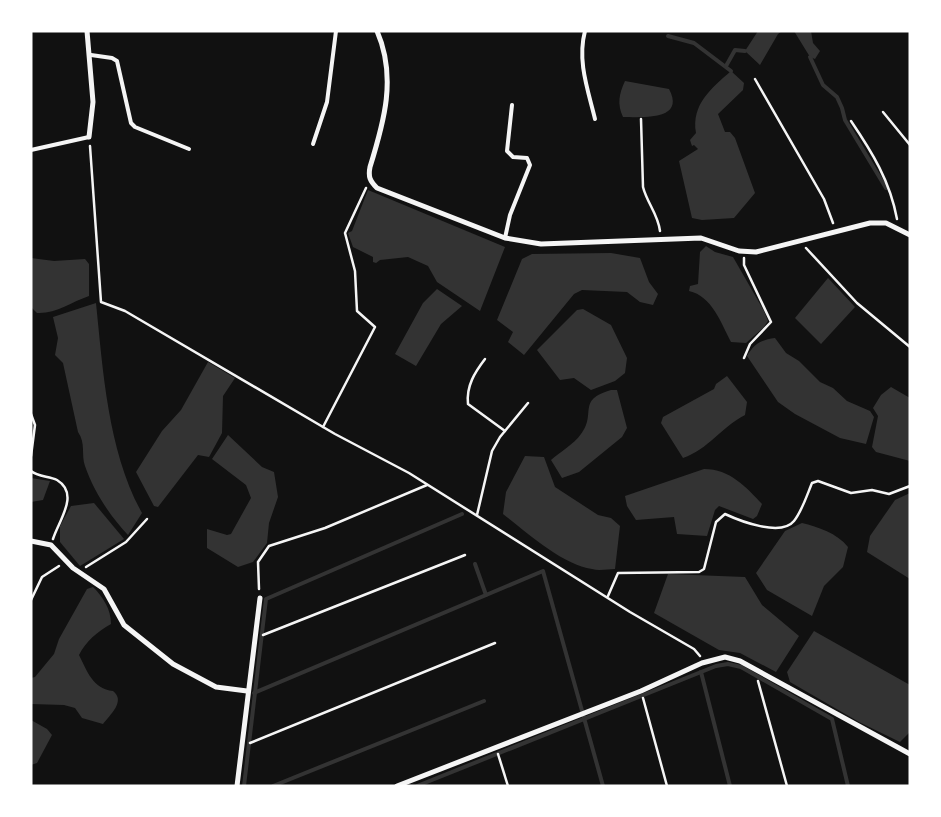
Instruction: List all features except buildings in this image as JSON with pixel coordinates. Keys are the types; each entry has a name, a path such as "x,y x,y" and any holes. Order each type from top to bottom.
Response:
{"street":[{"path":"88,31 93,102 89,137"},
{"path":"378,31 386,60 387,99 386,112 368,176 371,182 376,188 505,238 541,244 702,238 747,252 870,223 886,223 910,235"},
{"path":"31,541 51,545 67,562 108,594 118,618 130,632 173,664 216,687 248,691"},
{"path":"237,786 260,598"},
{"path":"397,786 641,691 702,663 725,657 740,661 910,754"}],"lane":[{"path":"313,144 327,102 336,31"},
{"path":"584,31 583,66 595,119"},
{"path":"91,55 112,58 117,61 131,123 134,127 189,149"},
{"path":"505,238 510,215 530,165 527,158 513,157 507,151 512,106"},
{"path":"31,150 89,137"}],"path":[{"path":"755,79 824,199 836,232"},
{"path":"883,112 910,145"},
{"path":"641,119 643,186 658,219 662,240"},
{"path":"851,120 877,159 887,180 897,228"},
{"path":"89,137 101,302 125,311 323,427 409,473 608,596 630,612 694,649 700,655 702,663"},
{"path":"323,427 375,327 357,311 356,271 345,233 364,190 371,182"},
{"path":"799,241 857,303 910,347"},
{"path":"744,358 750,344 772,322 744,265 747,252"},
{"path":"486,359 472,378 467,393 468,404 470,408 505,431"},
{"path":"477,515 492,450 528,403"},
{"path":"31,414 35,425 35,437 31,456"},
{"path":"31,472 56,480 62,484 70,501 58,523 51,545"},
{"path":"608,596 618,573 699,572 704,569 716,522 725,514 752,525 781,528 793,522 812,483 818,481 851,493 872,490 889,494 910,486"},
{"path":"260,598 258,562 269,546 325,528 428,485"},
{"path":"79,572 126,542 147,519"},
{"path":"255,639 465,556"},
{"path":"31,600 42,577 67,562"},
{"path":"241,747 495,643"},
{"path":"755,670 787,786"},
{"path":"641,691 667,786"},
{"path":"496,747 508,786"}],"shaded area":[{"path":"758,31 782,31 778,34 760,65 745,51"},
{"path":"794,31 811,31 813,43 820,51 815,59 810,57"},
{"path":"731,71 744,83 743,90 718,114 725,132 730,132 735,138 755,193 734,218 702,220 692,218 679,161 698,149 694,145 692,146 690,140 696,133 695,123 700,105 710,90"},
{"path":"625,81 669,89 673,99 672,107 660,115 623,117 620,99"},
{"path":"368,190 505,247 480,311 437,282 428,266 408,257 380,260 376,263 373,262 373,257 353,247 348,233 352,231"},
{"path":"706,246 715,252 733,257 764,311 768,321 746,343 731,342 710,304 704,298 689,291 690,286 698,284 700,252"},
{"path":"611,253 640,258 649,282 658,294 653,305 640,302 627,292 582,290 574,294 524,355 508,342 513,332 497,320 522,259 532,254"},
{"path":"31,258 54,261 85,259 89,264 89,296 51,312 37,313 31,307"},
{"path":"828,278 855,307 821,344 795,318"},
{"path":"437,289 462,306 441,324 416,366 395,354 423,303"},
{"path":"96,303 105,383 114,438 121,464 142,513 128,535 103,503 89,476 84,462 82,440 78,432 63,363 55,355 58,338 53,317"},
{"path":"583,309 611,325 627,358 625,373 615,381 591,390 574,378 560,380 537,350 577,310"},
{"path":"775,338 786,353 799,361 820,382 833,388 847,401 870,411 874,417 866,444 840,438 795,414 778,402 747,356 758,343"},
{"path":"208,362 235,378 223,396 222,433 209,457 198,455 158,507 154,506 136,472 162,431 181,410"},
{"path":"727,376 747,402 745,415 700,449 683,458 661,423 663,417 714,389 716,384"},
{"path":"891,387 910,398 910,461 876,452 872,447 878,416 873,408 881,395"},
{"path":"611,390 617,390 627,428 622,437 579,472 562,478 551,460 571,445 581,434 588,420 590,403 594,398"},
{"path":"228,435 262,467 274,472 278,497 269,523 267,543 253,562 238,567 207,548 207,529 227,535 231,534 251,498 246,485 212,459"},
{"path":"525,456 544,457 555,487 598,515 611,518 620,526 615,569 595,570 569,561 545,547 503,514 506,492"},
{"path":"704,469 722,472 743,485 762,504 757,516 753,519 719,506 715,510 707,536 677,534 674,517 636,520 627,506 625,496"},
{"path":"31,478 50,481 43,500 31,502"},
{"path":"910,493 910,579 867,552 870,536 895,500"},
{"path":"94,503 124,539 80,566 60,542 60,526 71,506"},
{"path":"802,523 833,534 848,547 843,567 824,586 812,616 767,590 756,573 785,531"},
{"path":"668,574 745,577 762,605 799,636 776,672 740,653 719,650 654,613"},
{"path":"93,587 106,604 110,613 111,624 92,637 79,655 88,673 96,683 117,695 118,699 115,708 103,724 82,718 75,708 64,705 31,704 31,678 35,677 54,654 59,639 87,589"},
{"path":"814,631 910,685 910,732 900,742 859,722 790,682 787,672"},
{"path":"31,720 47,729 52,735 37,763 31,765"}],"waterway":[{"path":"668,36 694,43 731,71"},
{"path":"726,66 735,50 745,51"},
{"path":"810,57 823,85 837,97 845,120 886,188"},
{"path":"244,786 266,599 462,514"},
{"path":"475,564 486,595"},
{"path":"254,693 543,571 603,786"},
{"path":"417,786 716,666 728,664 741,667 832,719 848,786"},
{"path":"701,672 730,786"},
{"path":"273,786 484,701"}]}
